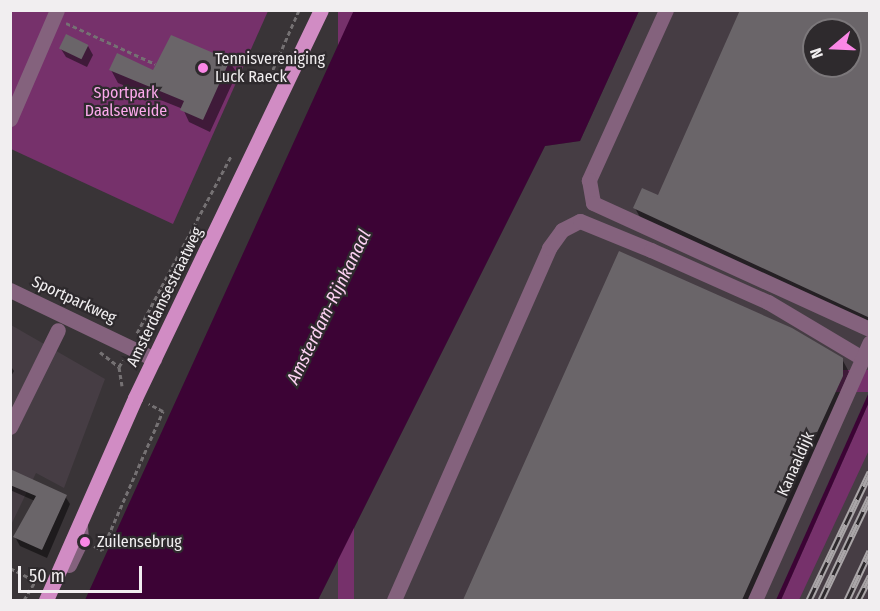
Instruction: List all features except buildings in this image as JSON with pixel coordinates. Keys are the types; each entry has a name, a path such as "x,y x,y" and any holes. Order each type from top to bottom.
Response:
{"main road":[{"name":"Amsterdamsestraatweg","path":"51,589 135,398 321,10"}],"street":[{"path":"666,10 590,180 593,203 870,329"},
{"path":"10,119 57,15"},
{"path":"394,600 549,248 562,230 580,221 768,302 862,358"},
{"name":"Sportparkweg","path":"10,290 154,359"},
{"path":"10,427 58,330"},
{"name":"Kanaaldijk","path":"755,600 870,342"},
{"path":"40,600 51,589"}],"path":[{"path":"264,89 299,10"},
{"path":"57,15 155,64"},
{"path":"88,543 102,550 163,411 121,391 119,367 236,148"},
{"path":"93,349 119,367"},
{"path":"10,568 36,581"}],"shaded area":[{"path":"639,11 869,11 869,600 318,600 545,146 580,141"},
{"path":"11,325 105,379 64,488 36,473 11,525"}],"green space":[{"name":"Sportpark Daalseweide","path":"10,11 268,11 173,224 11,149"},
{"path":"338,11 354,11 354,600 338,600"},
{"path":"617,370 869,370 869,392 617,392"},
{"path":"869,402 869,450 799,600 781,600"}],"water":[{"name":"Amsterdam-Rijnkanaal","path":"354,10 639,11 580,141 545,146 318,600 85,600"},
{"path":"869,392 869,402 781,600 776,600"}],"railway":[{"path":"809,600 870,472"},
{"path":"821,600 870,497"},
{"path":"847,600 870,551"},
{"path":"858,600 870,576"}],"place":[{"name":"Tennisvereniging Luck Raeck","path":"203,68"},
{"name":"Zuilensebrug","path":"85,542"}]}
